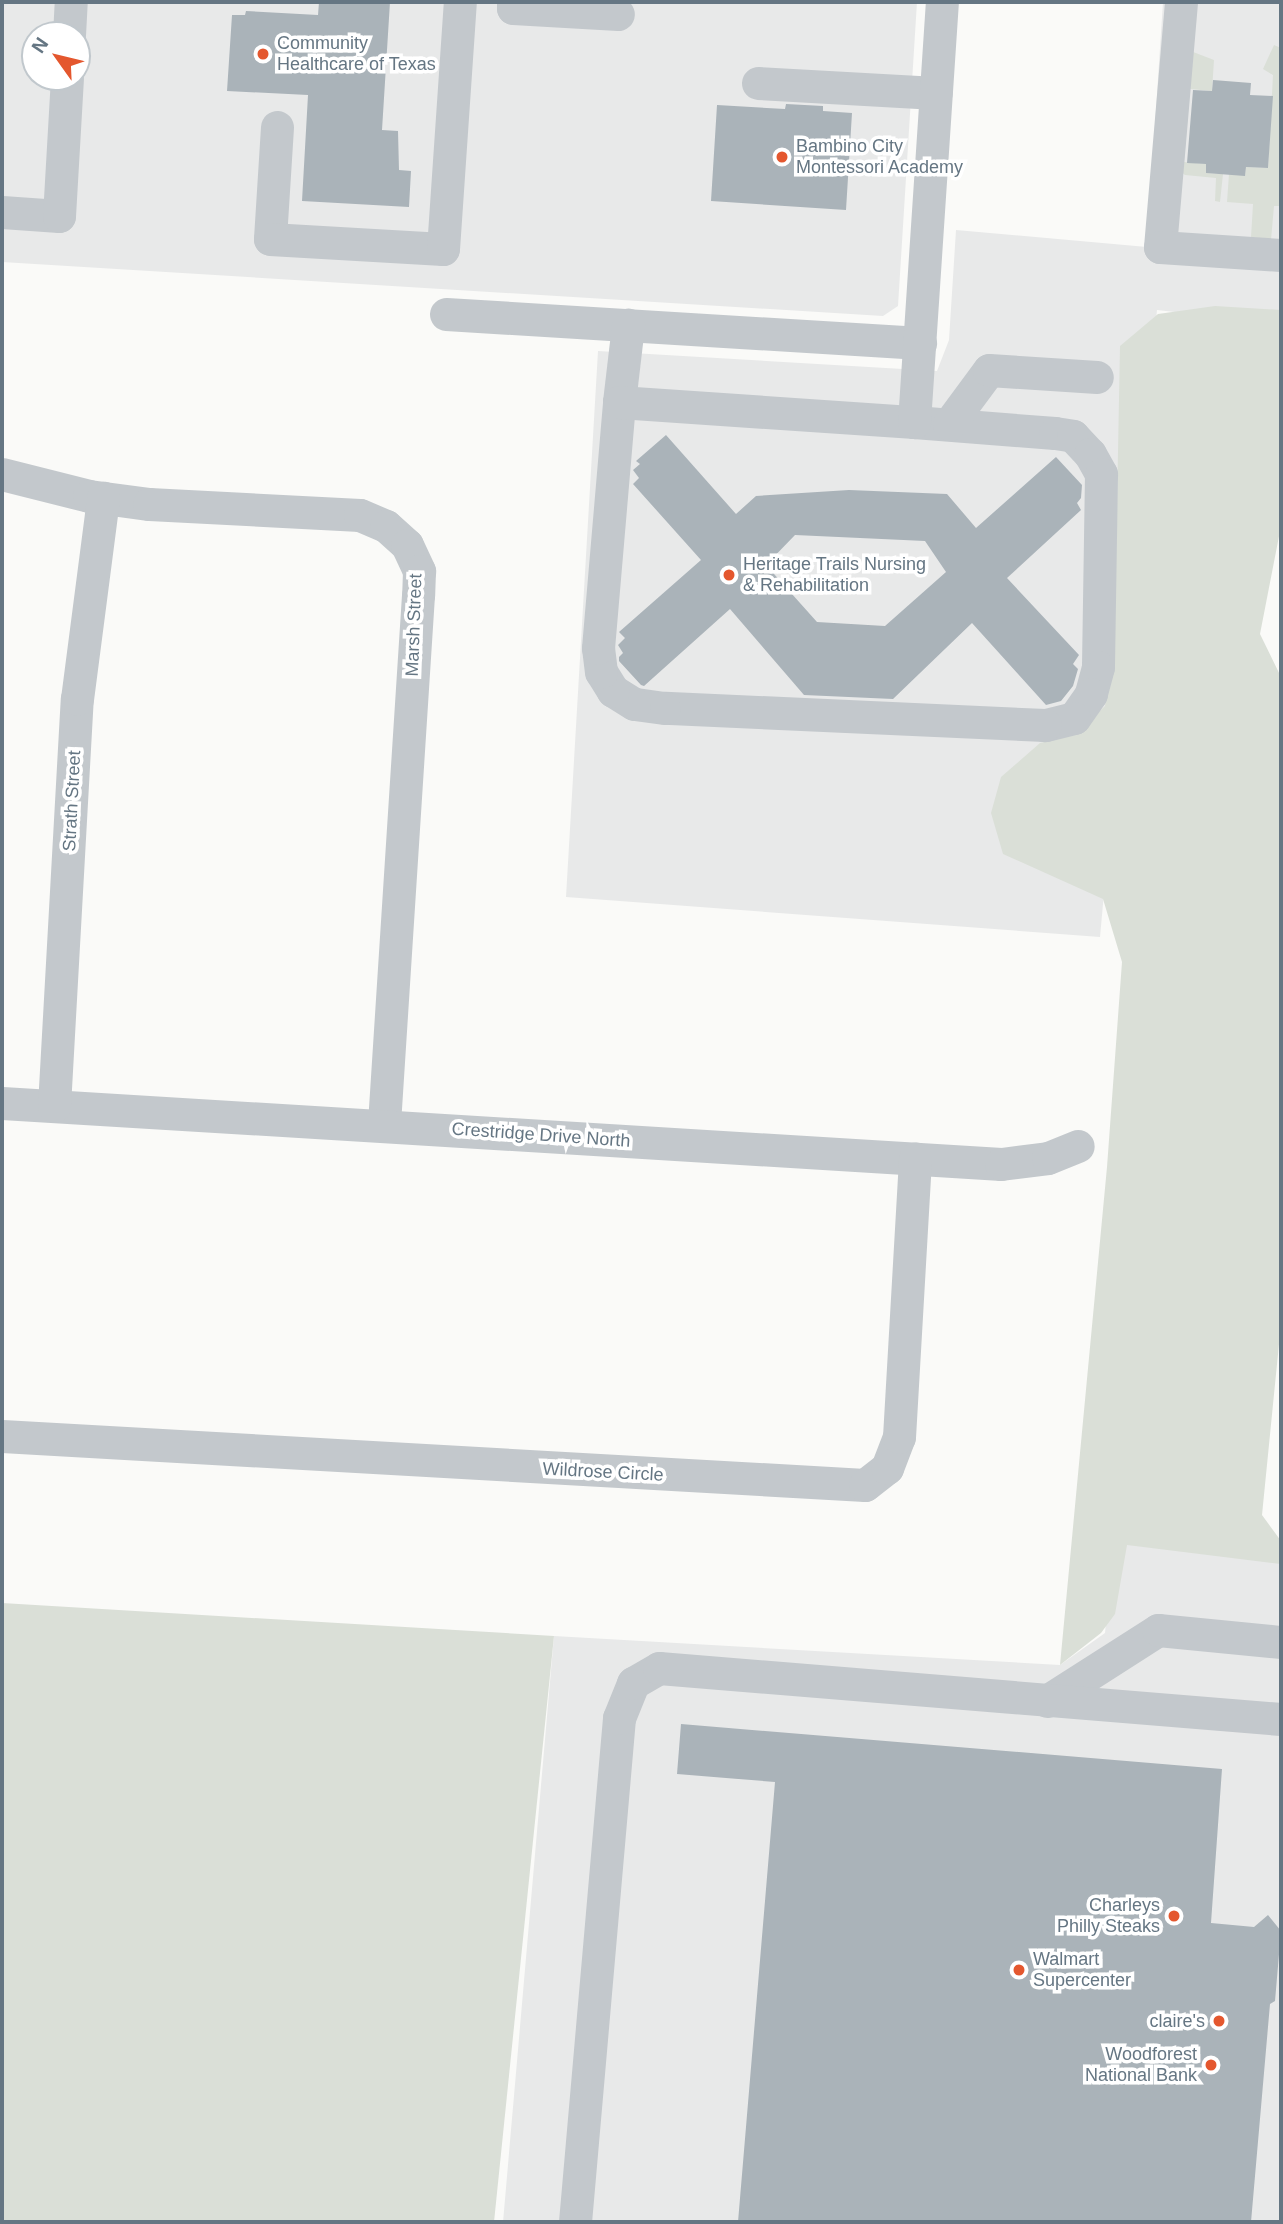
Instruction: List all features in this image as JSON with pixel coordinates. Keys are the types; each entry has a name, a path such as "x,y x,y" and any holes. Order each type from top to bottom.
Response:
{"street":[{"path":"70,21 71,2"},
{"path":"277,127 270,239 443,249 460,2"},
{"path":"513,2 513,8 618,14"},
{"path":"914,422 942,2"},
{"path":"1181,2 1160,247 1281,255"},
{"path":"758,83 936,93"},
{"path":"2,212 58,216 66,91"},
{"path":"446,314 920,343"},
{"path":"619,402 949,424 1073,436 1090,454 1101,474 1098,667 1091,694 1074,718 1045,725 664,708 634,704 613,691 601,672 598,648 619,402 628,325"},
{"path":"949,424 989,370 1097,377"},
{"name":"Marsh Street","path":"2,474 103,498 149,504 360,516 386,526 407,545 419,571 384,1124"},
{"name":"Strath Street","path":"54,1106 77,698 103,498"},
{"name":"Crestridge Drive North","path":"2,1103 384,1124 1002,1164 1048,1158 1078,1146"},
{"name":"Wildrose Circle","path":"2,1437 835,1486 865,1485 887,1468 899,1437 915,1158"},
{"path":"1047,1701 1158,1630 1281,1642"},
{"path":"575,2222 619,1718 634,1683 659,1668 1281,1719"}],"shaded area":[{"path":"2,2 917,2 898,306 883,316 2,262"},
{"path":"1163,2 1281,2 1281,324 1157,310 1100,937 566,897 598,351 937,371 949,340 956,230 1147,247"},
{"path":"1274,45 1281,48 1281,206 1274,206 1271,240 1251,237 1253,204 1227,202 1229,174 1245,175 1246,167 1268,168 1273,75 1263,69"},
{"path":"1188,50 1214,60 1212,91 1190,89 1184,162 1206,164 1206,173 1223,174 1220,202 1215,201 1216,178 1185,175 1180,171"},
{"path":"1215,306 1281,310 1281,526 1260,634 1281,677 1281,1324 1262,1515 1281,1541 1281,1564 1127,1545 1115,1614 1101,1633 1060,1665 1107,1167 1122,962 1103,899 1003,854 991,813 1001,777 1040,743 1076,734 1105,706 1115,610 1120,346 1158,314"},
{"path":"1114,1533 1281,1550 1281,2222 503,2222 554,1636 1060,1665 1105,1633"},
{"path":"2,1603 554,1636 494,2222 2,2222"}],"building":[{"path":"319,2 390,2 382,130 398,131 399,170 411,171 409,207 302,201 308,95 227,91 232,15 245,15 246,11 318,15"},
{"path":"1213,80 1251,83 1250,95 1273,96 1268,168 1246,167 1245,176 1206,173 1206,164 1187,163 1193,90 1212,91"},
{"name":"Bambino City Montessori Academy","path":"786,104 823,106 823,111 852,113 846,210 711,201 717,105 785,109"},
{"name":"Heritage Trails Nursing & Rehabilitation","path":"666,435 736,514 756,496 849,490 947,494 976,528 1056,457 1082,485 1081,498 1077,503 1081,510 1007,578 1079,655 1073,664 1078,669 1073,686 1061,701 1046,705 972,623 893,699 804,695 730,609 644,686 641,685 619,661 623,653 618,645 625,638 619,632 701,560 633,484 639,478 633,470 640,464 636,461","holes":["795,535 925,541 946,572 885,626 817,622 766,565"]},
{"name":"Walmart Supercenter","path":"681,1724 1222,1769 1211,1923 1254,1927 1268,1915 1281,1931 1275,2001 1270,2004 1251,2222 738,2222 775,1782 677,1774"}],"place":[{"name":"Community Healthcare of Texas","path":"263,54"},
{"name":"Bambino City Montessori Academy","path":"782,157"},
{"name":"Heritage Trails Nursing & Rehabilitation","path":"729,575"},
{"name":"Charleys Philly Steaks","path":"1174,1916"},
{"name":"Walmart Supercenter","path":"1019,1970"},
{"name":"claire's","path":"1219,2021"},
{"name":"Woodforest National Bank","path":"1211,2065"}]}
